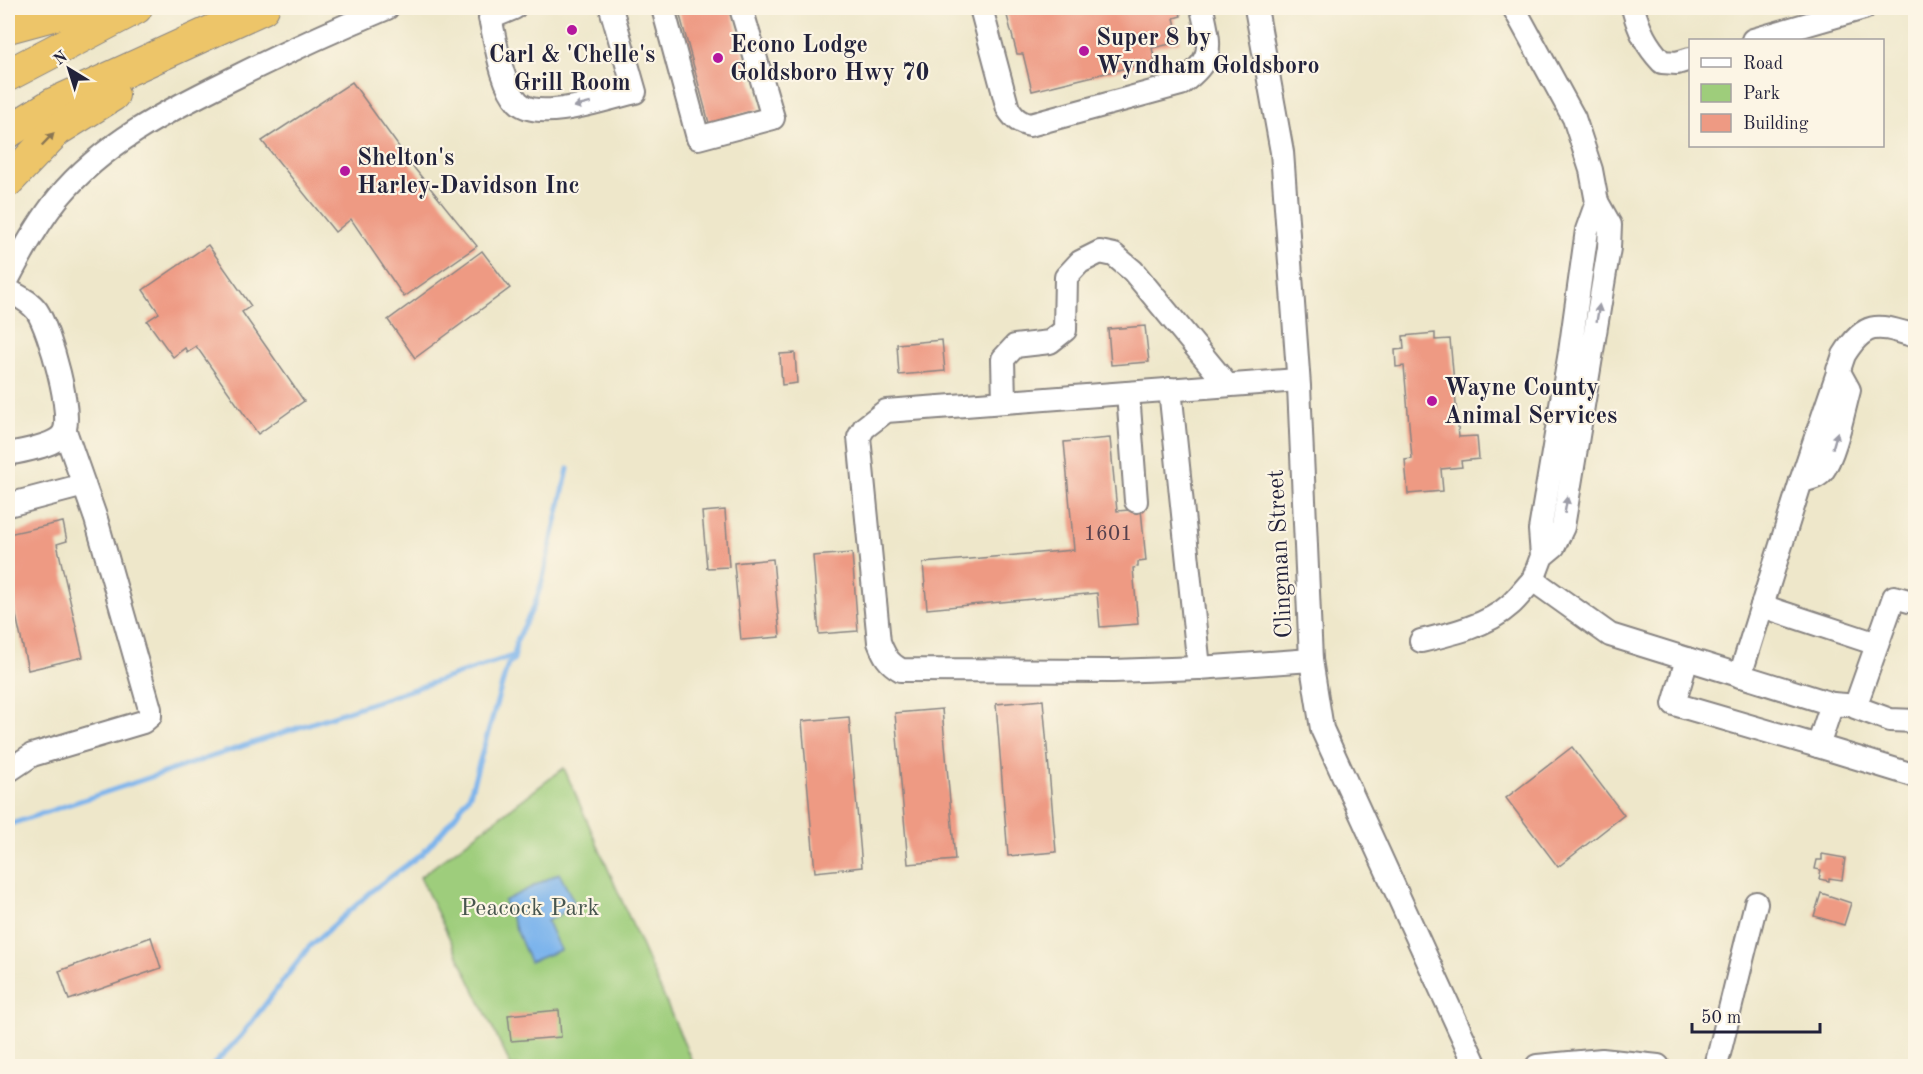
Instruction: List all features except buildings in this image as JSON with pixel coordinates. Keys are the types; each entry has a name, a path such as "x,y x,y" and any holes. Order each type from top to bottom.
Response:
{"highway":[{"path":"8,27 78,8"},
{"path":"8,75 136,8"},
{"path":"8,132 53,104 263,8"},
{"path":"8,181 57,130 222,26"}],"street":[{"path":"8,279 32,232 59,197 86,169 122,140 164,112 304,43 387,8"},
{"path":"514,8 490,18 505,80 518,103 536,110 556,111 635,92 612,8"},
{"path":"663,8 698,138 772,118 741,8"},
{"path":"981,8 1008,109 1022,124 1030,124 1181,84 1198,71 1206,58 1209,44 1202,8"},
{"name":"Clingman Street","path":"1256,8 1282,152 1298,380 1311,660 1322,729 1476,1066"},
{"path":"1421,640 1452,634 1482,622 1509,606 1533,580 1542,556 1554,546 1563,527 1609,248 1610,225 1597,202 1591,170 1574,118 1514,8"},
{"path":"1756,39 1864,8"},
{"path":"1639,9 1640,32 1650,50 1662,62 1677,63 1689,59"},
{"path":"1004,402 1003,359 1015,346 1050,342 1065,330 1066,277 1080,262 1100,252 1114,255 1133,272 1227,385"},
{"path":"8,290 31,305 43,323 63,390 67,410 65,431 96,519 150,709 150,716 143,722 32,755 8,771"},
{"path":"1740,676 1838,370 1854,339 1866,330 1879,326 1916,336"},
{"path":"1298,380 886,411 864,428 859,437 879,642 891,665 901,670 1113,671 1311,660"},
{"path":"1170,389 1199,668"},
{"path":"1128,393 1136,501"},
{"path":"8,454 54,442 65,431"},
{"path":"8,505 84,485"},
{"path":"1533,580 1610,635 1832,704 1855,707 1890,720 1916,721"},
{"path":"1855,707 1894,597 1916,603"},
{"path":"1762,606 1877,644"},
{"path":"1687,659 1674,704 1916,776"},
{"path":"1818,746 1832,704"},
{"path":"1716,1066 1756,903"},
{"path":"1537,1066 1602,1060 1658,1066"}],"green space":[{"name":"Peacock Park","path":"564,768 694,1066 511,1066 420,877"}],"water":[{"path":"559,873 576,906 547,921 560,950 530,962 504,901"}],"waterway":[{"path":"212,1066 241,1036 309,947 374,889 423,853 456,815 470,794 508,664 514,659 516,642 534,606 542,582 568,469"},
{"path":"8,825 515,655"}],"place":[{"name":"Carl & 'Chelle's Grill Room","path":"572,30"},
{"name":"Super 8 by Wyndham Goldsboro","path":"1084,51"},
{"name":"Econo Lodge Goldsboro Hwy 70","path":"718,58"},
{"name":"Shelton's Harley-Davidson Inc","path":"345,171"},
{"name":"Wayne County Animal Services","path":"1432,401"}]}
